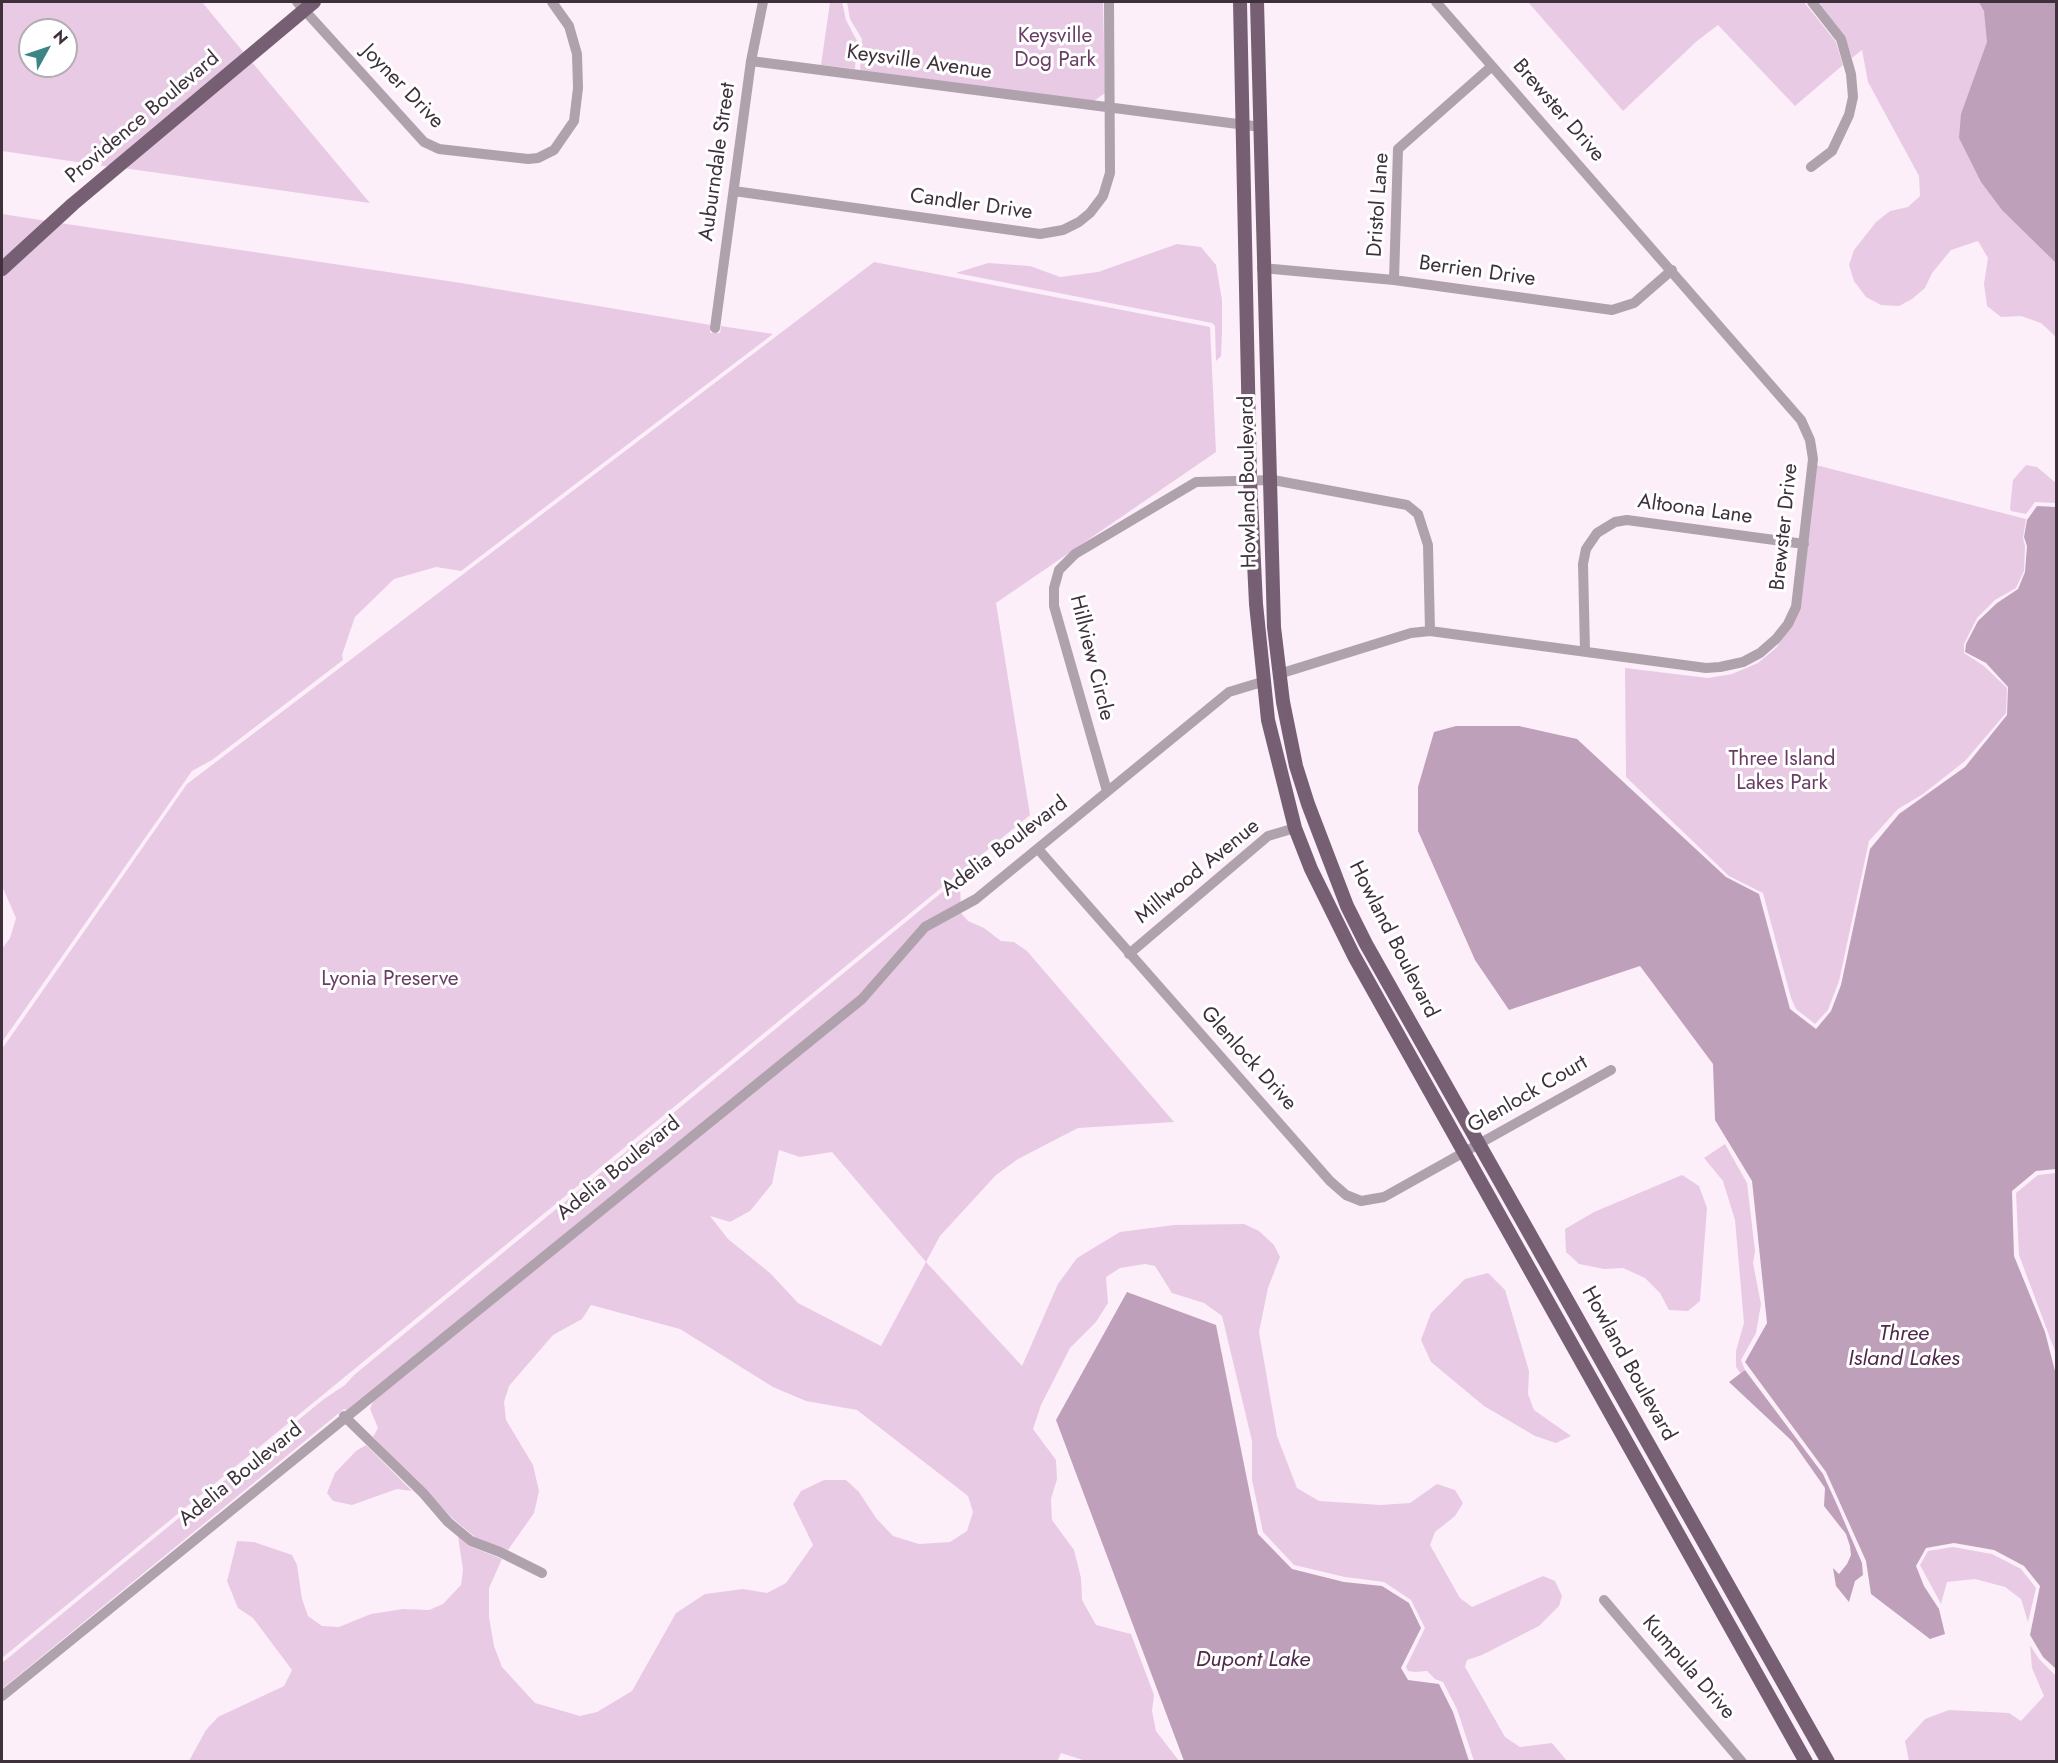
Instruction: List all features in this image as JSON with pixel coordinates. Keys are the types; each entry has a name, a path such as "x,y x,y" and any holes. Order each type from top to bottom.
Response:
{"main road":[{"name":"Howland Boulevard","path":"1240,2 1250,478 1262,682 1268,720 1295,828 1336,922 1807,1761"},
{"name":"Howland Boulevard","path":"1257,2 1262,268 1274,627 1283,702 1296,766 1308,804 1347,906 1826,1757"},
{"name":"Providence Boulevard","path":"2,269 73,204 305,4"},
{"path":"1262,682 1273,689 1274,696 1283,702"}],"street":[{"name":"Joyner Drive","path":"305,4 424,142 439,149 528,159 538,158 554,150 574,121 578,88 578,54 569,26 552,2"},
{"name":"Auburndale Street","path":"715,328 751,61 763,2"},
{"name":"Candler Drive","path":"734,191 1040,234 1063,230 1090,213 1103,196 1110,173 1108,2"},
{"name":"Brewster Drive","path":"1279,674 1411,633 1430,631 1706,668 1743,662 1776,639 1788,624 1796,607 1813,459 1810,440 1801,420 1436,2"},
{"path":"1811,167 1832,151 1849,115 1853,97 1851,74 1840,39 1812,2"},
{"name":"Keysville Avenue","path":"751,61 1261,127"},
{"name":"Dristol Lane","path":"1394,280 1398,149 1492,66"},
{"name":"Berrien Drive","path":"1262,268 1394,280 1612,310 1634,303 1672,270"},
{"name":"Hillview Circle","path":"1107,791 1054,606 1054,588 1059,570 1075,554 1196,482 1250,478 1268,480"},
{"path":"1268,480 1407,505 1418,514 1428,544 1430,631"},
{"name":"Altoona Lane","path":"1585,651 1583,564 1586,549 1597,533 1615,522 1628,520 1804,544"},
{"name":"Adelia Boulevard","path":"2,1695 862,999 925,927 976,899 1229,692 1262,682"},
{"name":"Millwood Avenue","path":"1129,954 1268,836 1295,828"},
{"name":"Glenlock Drive","path":"1038,849 1330,1181 1346,1195 1360,1201 1384,1197 1465,1154"},
{"name":"Glenlock Court","path":"1465,1154 1611,1070"},
{"path":"344,1416 423,1493 448,1522 471,1541 500,1552 542,1573"},
{"name":"Kumpula Drive","path":"1604,1600 1742,1761"},
{"path":"1807,1761 1826,1757"}],"green space":[{"path":"2,2 202,2 245,54 111,167 2,151"},
{"path":"830,2 842,2 846,20 857,41 855,69 821,65"},
{"name":"Keysville Dog Park","path":"847,2 1103,2 1105,93 1094,101 860,71 862,39 850,19"},
{"path":"1528,2 1804,2 1836,42 1843,65 1795,106 1718,25 1697,41 1623,111"},
{"path":"1819,2 2016,2 2056,228 2056,337 2041,323 2021,316 2001,317 1987,306 1984,284 1988,258 1978,241 1951,250 1932,273 1925,288 1899,306 1881,305 1866,297 1854,281 1849,265 1854,250 1876,222 1890,211 1908,207 1920,196 1919,176 1868,82 1862,50 1852,58 1845,37"},
{"path":"251,61 370,203 123,168"},
{"path":"2,214 47,221 2,262"},
{"path":"60,223 461,283 711,325 710,333 720,333 721,326 773,334 461,571 436,567 394,579 355,617 342,655 343,660 212,760 192,771 2,1042 2,949 10,938 16,918 2,886 2,275"},
{"path":"1177,244 1201,247 1216,265 1222,300 1222,333 1221,356 1216,361 1215,326 1212,323 956,273 988,263 1030,266 1060,277 1098,272"},
{"name":"Lyonia Preserve","path":"874,262 1210,327 1216,452 996,603 1030,815 2,1658 2,1049 187,784"},
{"name":"Three Island Lakes Park","path":"1816,465 2026,519 2023,538 2024,571 2016,588 1995,600 1977,618 1964,644 1964,653 1984,666 2007,688 2006,713 1965,761 1923,794 1898,809 1869,841 1839,981 1828,1010 1815,1024 1796,1009 1791,998 1763,893 1729,876 1626,777 1625,668 1708,678 1732,674 1758,663 1777,647 1789,627"},
{"path":"2026,465 2037,467 2056,483 2056,503 2035,502 2026,514 2011,511 2010,508 2013,480"},
{"path":"957,880 960,883 961,913 968,921 984,928 1001,941 1014,942 1027,951 1174,1122 1078,1128 1018,1159 996,1175 940,1236 926,1262 1022,1366 1058,1284 1077,1258 1120,1232 1174,1225 1244,1224 1259,1231 1274,1245 1280,1257 1268,1288 1259,1332 1277,1436 1297,1488 1319,1501 1381,1505 1410,1503 1437,1484 1455,1490 1463,1503 1455,1516 1435,1532 1430,1545 1460,1598 1472,1607 1543,1576 1555,1581 1562,1596 1559,1606 1539,1626 1482,1655 1467,1660 1465,1667 1505,1737 1520,1747 1552,1743 1567,1761 1474,1761 1457,1709 1443,1682 1435,1679 1427,1671 1408,1671 1406,1667 1425,1628 1411,1600 1384,1582 1345,1577 1294,1565 1263,1532 1252,1480 1252,1441 1222,1316 1204,1303 1172,1293 1155,1266 1145,1264 1120,1268 1106,1277 1108,1303 1096,1322 1070,1348 1041,1405 1033,1429 1056,1460 1057,1479 1051,1499 1052,1520 1074,1550 1081,1578 1082,1600 1096,1625 1131,1634 1154,1695 1152,1711 1156,1731 1179,1761 1086,1761 1061,1753 1057,1762 189,1761 206,1730 218,1717 284,1686 292,1670 253,1618 238,1608 227,1581 237,1541 254,1542 292,1555 297,1565 302,1599 308,1616 322,1626 339,1627 371,1614 403,1609 429,1610 443,1604 461,1585 463,1570 458,1536 469,1546 502,1559 489,1588 489,1617 494,1646 502,1667 535,1703 580,1716 597,1712 632,1691 676,1613 705,1594 743,1589 767,1593 786,1583 813,1545 793,1504 801,1491 824,1480 846,1480 859,1492 876,1518 893,1536 919,1544 950,1542 967,1531 973,1512 968,1496 857,1410 806,1401 773,1387 680,1329 591,1305 582,1319 553,1335 509,1386 504,1402 506,1420 533,1465 539,1491 534,1513 508,1550 475,1537 452,1518 373,1437 378,1428 370,1409 375,1397 351,1415 344,1409 2,1689 2,1663 324,1399 345,1385 354,1375","holes":["779,1150 800,1157 832,1152 926,1262 881,1346 798,1303 770,1273 728,1239 710,1216 730,1222 750,1211 772,1184"]},
{"path":"1725,1144 1747,1183 1755,1251 1753,1263 1761,1304 1756,1333 1741,1360 1745,1370 1741,1374 1736,1367 1736,1351 1744,1323 1735,1220 1723,1181 1704,1158"},
{"path":"2056,1173 2056,1354 2019,1255 2016,1193 2038,1175"},
{"path":"1682,1175 1699,1186 1707,1208 1700,1301 1688,1311 1669,1310 1660,1293 1645,1278 1623,1268 1604,1269 1579,1264 1566,1252 1565,1229 1594,1212"},
{"path":"1488,1273 1505,1290 1529,1371 1528,1394 1534,1410 1571,1436 1556,1443 1535,1436 1484,1406 1431,1362 1421,1340 1431,1313 1465,1279"},
{"path":"366,1445 412,1491 397,1489 352,1505 333,1501 327,1493 335,1473 356,1451"},
{"path":"1953,1547 1992,1554 2021,1569 2036,1588 2028,1622 2021,1599 2005,1587 1975,1579 1947,1582 1941,1604 1920,1565 1928,1551"},
{"path":"2030,1645 2039,1659 2056,1676 2056,1761 1909,1761 1905,1741 1925,1719 1949,1710 2009,1713 2021,1721 2044,1696 2032,1668"}],"water":[{"path":"1979,2 2056,2 2056,263 2002,210 1981,182 1959,138 1961,114 1987,42 1984,11"},
{"name":"Three Island Lakes","path":"2037,506 2056,507 2056,1169 2036,1171 2012,1191 2014,1256 2045,1332 2056,1375 2056,1669 2043,1657 2030,1635 2040,1586 2024,1566 1994,1550 1954,1543 1926,1548 1916,1566 1924,1586 1939,1609 1945,1634 1930,1639 1871,1594 1866,1561 1826,1472 1745,1362 1767,1323 1752,1181 1715,1120 1713,1064 1640,966 1509,1010 1475,960 1418,831 1418,787 1434,732 1456,726 1519,726 1577,739 1726,877 1759,894 1790,1009 1816,1029 1831,1011 1841,985 1870,849 1899,814 1965,767 2007,715 2008,687 1986,663 1965,652 1966,644 1978,621 1997,603 2018,589 2025,572 2027,546 2024,537 2027,520"},
{"name":"Dupont Lake","path":"1127,1292 1216,1325 1258,1534 1292,1569 1344,1582 1382,1586 1409,1603 1421,1628 1401,1668 1408,1680 1439,1684 1453,1712 1469,1761 1184,1761 1056,1420"},
{"path":"1745,1370 1823,1474 1838,1507 1862,1563 1863,1575 1855,1581 1849,1602 1836,1586 1833,1568 1839,1574 1851,1555 1846,1534 1824,1506 1825,1488 1792,1441 1729,1382"}]}
